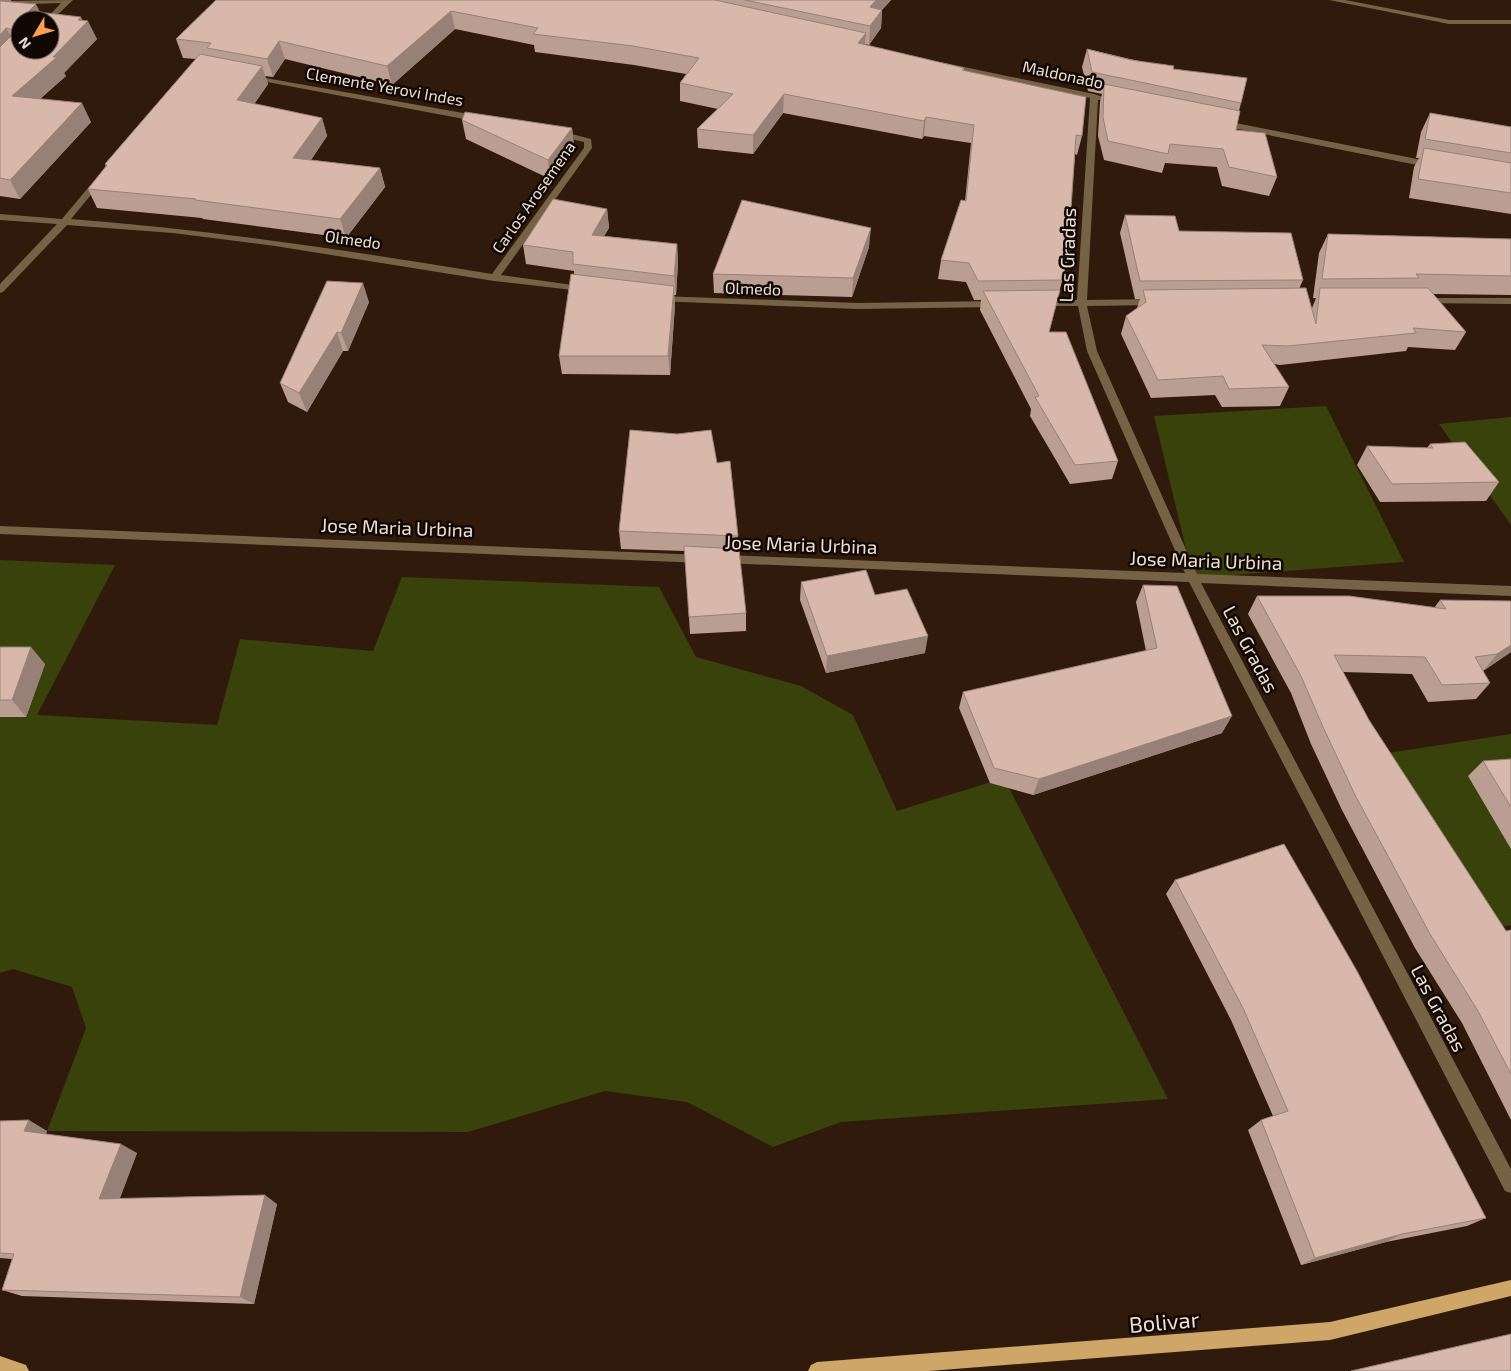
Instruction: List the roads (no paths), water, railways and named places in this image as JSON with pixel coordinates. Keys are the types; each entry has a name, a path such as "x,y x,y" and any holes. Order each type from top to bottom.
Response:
{"main road":[{"name":"Bolivar","path":"817,1371 1330,1330 1511,1288"},
{"path":"0,1365 20,1371"}],"street":[{"path":"0,3 69,0"},
{"path":"60,10 69,0"},
{"path":"1333,0 1449,22 1511,22"},
{"name":"Maldonado","path":"937,62 1113,100"},
{"name":"Clemente Yerovi Indes","path":"246,76 489,121"},
{"name":"Las Gradas","path":"1094,96 1082,303 1092,351 1193,578 1511,1185"},
{"path":"1207,120 1446,168"},
{"name":"Carlos Arosemena","path":"494,278 588,148 588,141 548,132"},
{"path":"0,290 64,222 107,170"},
{"name":"Olmedo","path":"0,216 229,236 382,258 494,278 602,292"},
{"name":"Olmedo","path":"652,298 858,306 1004,304"},
{"path":"1411,301 1511,301"},
{"path":"1033,303 1162,302"},
{"name":"Jose Maria Urbina","path":"0,530 1511,591"}]}
